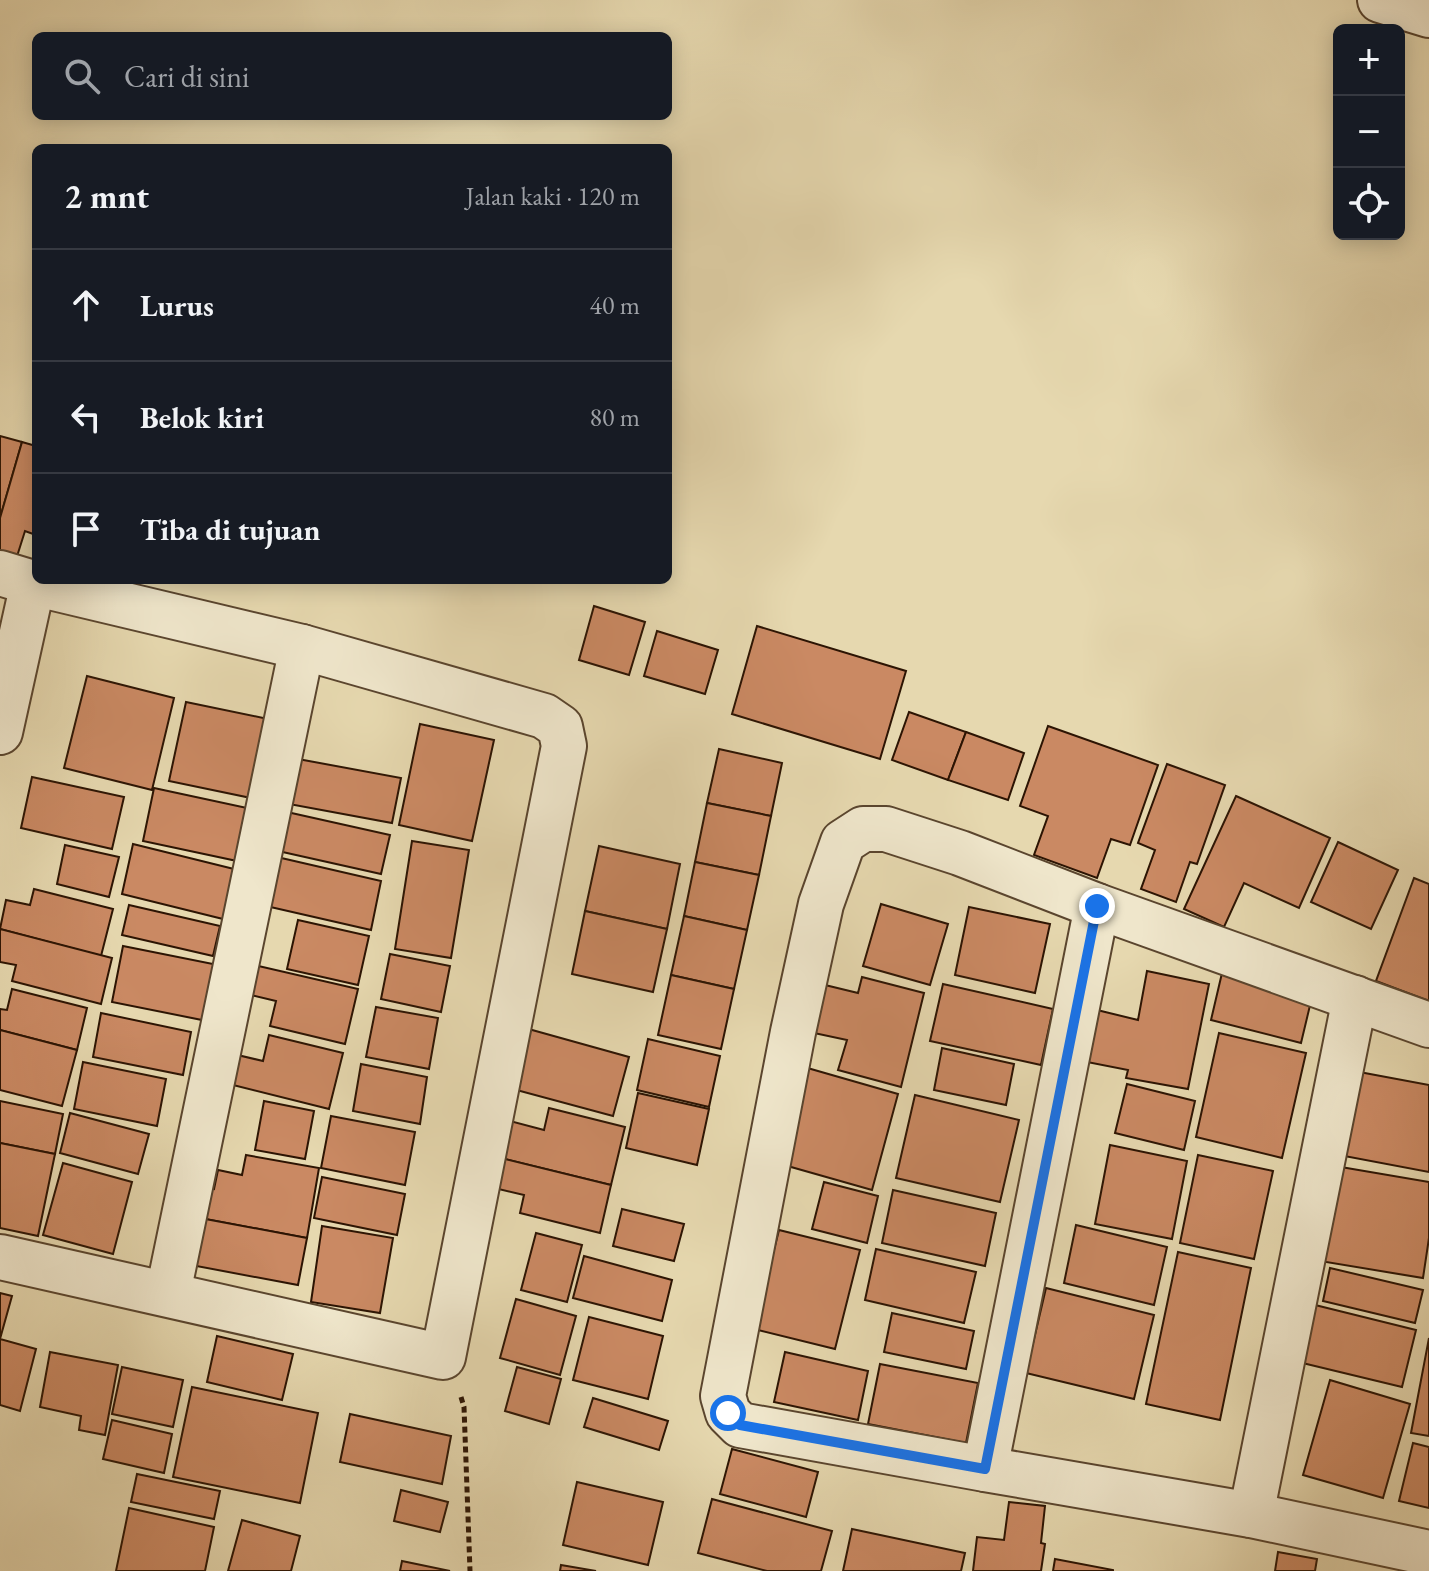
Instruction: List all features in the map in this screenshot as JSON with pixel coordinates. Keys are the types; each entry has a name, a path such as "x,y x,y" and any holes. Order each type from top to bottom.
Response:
{"street":[{"path":"1380,0 1429,15"},
{"path":"0,732 16,578"},
{"path":"0,1257 443,1357 564,746 560,727 544,716 302,647 41,584"},
{"path":"168,1293 302,647"},
{"path":"1429,1025 1097,906 960,853 886,829 863,829 843,842 821,904 793,1032 723,1396 728,1413 740,1425 1251,1515 1429,1553"},
{"path":"985,1469 1097,906"},
{"path":"1251,1515 1355,998"}],"path":[{"path":"443,1357 457,1395 463,1399 470,1571"}],"building":[{"path":"0,436 22,442 0,518"},
{"path":"22,442 32,445 32,534 25,531 13,569 0,565 0,518"},
{"path":"594,606 645,622 629,675 579,660"},
{"path":"757,626 906,671 880,759 732,714"},
{"path":"657,631 718,650 705,694 644,676"},
{"path":"87,676 174,698 152,790 64,768"},
{"path":"186,702 268,719 251,798 169,781"},
{"path":"909,712 966,732 948,780 892,760"},
{"path":"420,724 494,740 472,841 399,825"},
{"path":"1048,726 1158,765 1130,845 1111,839 1097,878 1034,855 1048,816 1020,806"},
{"path":"966,732 1024,753 1008,800 948,780"},
{"path":"719,749 782,763 771,816 707,803"},
{"path":"298,759 401,778 392,823 289,804"},
{"path":"1167,764 1225,785 1197,864 1190,862 1176,902 1141,889 1155,850 1138,843"},
{"path":"32,777 124,797 112,849 21,828"},
{"path":"154,788 247,808 237,861 143,841"},
{"path":"1236,796 1330,838 1299,908 1244,883 1224,927 1184,909"},
{"path":"707,803 771,816 759,875 695,862"},
{"path":"287,812 390,835 381,874 278,851"},
{"path":"412,841 469,850 451,958 395,949"},
{"path":"1338,842 1398,870 1371,929 1311,902"},
{"path":"133,844 234,869 223,919 122,894"},
{"path":"65,845 119,857 109,897 57,884"},
{"path":"599,846 680,864 667,929 585,911"},
{"path":"277,857 381,881 371,930 266,906"},
{"path":"695,862 759,875 747,930 684,916"},
{"path":"1414,878 1429,884 1429,1001 1376,981"},
{"path":"34,889 113,909 101,956 0,929 6,900 30,905"},
{"path":"881,904 948,924 930,985 863,966"},
{"path":"129,905 220,926 213,956 122,935"},
{"path":"969,907 1050,924 1035,993 955,975"},
{"path":"585,911 667,929 653,992 572,974"},
{"path":"684,916 747,930 734,989 671,975"},
{"path":"298,920 369,936 358,985 287,969"},
{"path":"0,929 112,958 101,1004 12,981 16,965 0,962"},
{"path":"123,946 218,965 207,1021 112,1002"},
{"path":"390,954 450,966 441,1012 381,999"},
{"path":"254,965 358,989 345,1044 270,1026 276,1001 247,994"},
{"path":"1147,971 1209,984 1188,1089 1126,1078 1128,1070 1087,1062 1097,1010 1138,1020"},
{"path":"1222,973 1312,997 1301,1043 1211,1020"},
{"path":"671,975 734,989 721,1049 658,1035"},
{"path":"862,977 924,993 901,1087 838,1070 847,1040 814,1033 825,985 858,993"},
{"path":"943,984 1053,1009 1041,1065 930,1041"},
{"path":"12,989 87,1008 77,1050 0,1030 0,1009 7,1010"},
{"path":"376,1007 438,1018 429,1069 366,1057"},
{"path":"101,1013 191,1032 183,1075 93,1057"},
{"path":"525,1028 629,1057 613,1116 509,1088"},
{"path":"0,1030 77,1050 62,1106 0,1090"},
{"path":"1219,1033 1306,1053 1282,1158 1196,1137"},
{"path":"269,1035 343,1053 329,1109 221,1082 229,1053 263,1061"},
{"path":"648,1039 720,1056 709,1107 637,1090"},
{"path":"942,1048 1014,1064 1006,1105 934,1090"},
{"path":"83,1062 166,1079 157,1126 74,1109"},
{"path":"361,1064 427,1077 420,1124 353,1111"},
{"path":"804,1067 898,1094 872,1190 777,1163"},
{"path":"1354,1071 1429,1085 1429,1172 1339,1155"},
{"path":"1127,1084 1195,1101 1184,1150 1115,1133"},
{"path":"638,1093 709,1109 697,1165 626,1148"},
{"path":"915,1095 1019,1120 1000,1202 896,1178"},
{"path":"0,1101 63,1114 55,1154 0,1143"},
{"path":"264,1101 314,1111 305,1159 255,1150"},
{"path":"549,1108 625,1127 611,1185 493,1156 502,1119 544,1130"},
{"path":"70,1113 149,1134 138,1174 60,1153"},
{"path":"331,1116 415,1132 405,1185 321,1168"},
{"path":"0,1143 55,1154 38,1236 0,1228"},
{"path":"1110,1145 1187,1161 1172,1239 1095,1224"},
{"path":"246,1155 319,1168 307,1238 200,1218 205,1187 214,1189 218,1170 242,1175"},
{"path":"1198,1155 1273,1171 1254,1259 1180,1243"},
{"path":"493,1156 611,1185 600,1233 520,1213 524,1195 486,1186"},
{"path":"63,1163 132,1182 113,1254 43,1235"},
{"path":"1335,1166 1429,1182 1429,1238 1423,1278 1320,1261"},
{"path":"322,1177 405,1194 397,1235 314,1218"},
{"path":"824,1182 878,1196 867,1243 812,1229"},
{"path":"893,1190 996,1213 985,1266 882,1243"},
{"path":"622,1209 684,1224 674,1261 613,1246"},
{"path":"200,1218 307,1238 298,1285 191,1265"},
{"path":"1076,1225 1167,1247 1154,1305 1064,1283"},
{"path":"322,1226 393,1238 380,1313 311,1302"},
{"path":"779,1230 860,1250 835,1349 754,1329"},
{"path":"536,1233 582,1245 567,1302 521,1290"},
{"path":"876,1249 976,1272 964,1323 865,1300"},
{"path":"1178,1252 1251,1268 1220,1420 1146,1404"},
{"path":"584,1256 672,1280 662,1321 573,1298"},
{"path":"1330,1268 1423,1290 1415,1323 1323,1301"},
{"path":"1046,1288 1154,1315 1134,1399 1026,1373"},
{"path":"0,1293 12,1296 0,1339"},
{"path":"516,1299 576,1316 560,1375 500,1358"},
{"path":"1303,1302 1416,1330 1402,1387 1290,1360"},
{"path":"892,1313 974,1331 966,1369 884,1352"},
{"path":"589,1317 663,1336 648,1399 573,1380"},
{"path":"217,1336 293,1354 282,1400 207,1382"},
{"path":"1429,1338 1429,1436 1411,1433"},
{"path":"0,1339 36,1349 20,1411 0,1405"},
{"path":"50,1352 118,1365 105,1435 79,1430 81,1416 40,1407"},
{"path":"785,1352 868,1371 858,1420 774,1402"},
{"path":"880,1364 978,1383 966,1443 868,1424"},
{"path":"122,1367 183,1380 173,1427 112,1414"},
{"path":"517,1367 561,1379 549,1424 505,1411"},
{"path":"1330,1380 1410,1404 1383,1498 1303,1475"},
{"path":"192,1387 318,1413 300,1503 173,1477"},
{"path":"593,1398 668,1421 659,1450 584,1427"},
{"path":"350,1414 451,1436 442,1484 340,1462"},
{"path":"112,1420 172,1434 164,1473 103,1459"},
{"path":"1413,1443 1429,1447 1429,1508 1399,1501"},
{"path":"732,1449 818,1472 806,1517 720,1494"},
{"path":"137,1474 220,1491 214,1519 131,1502"},
{"path":"577,1482 663,1502 648,1565 563,1545"},
{"path":"401,1490 448,1502 440,1532 394,1521"},
{"path":"712,1499 832,1531 821,1571 767,1571 698,1553"},
{"path":"1009,1502 1045,1506 1041,1571 973,1571 977,1537 1004,1540"},
{"path":"129,1508 214,1527 205,1571 116,1571"},
{"path":"242,1520 300,1536 291,1571 228,1571"},
{"path":"852,1529 965,1553 961,1571 843,1571"},
{"path":"1278,1552 1317,1559 1315,1571 1275,1571"},
{"path":"1055,1559 1113,1570 1113,1571 1053,1571"},
{"path":"402,1561 450,1571 400,1571"},
{"path":"561,1565 596,1571 560,1571"}],"route":[{"path":"728,1413 740,1425 985,1469 1097,906"}]}
